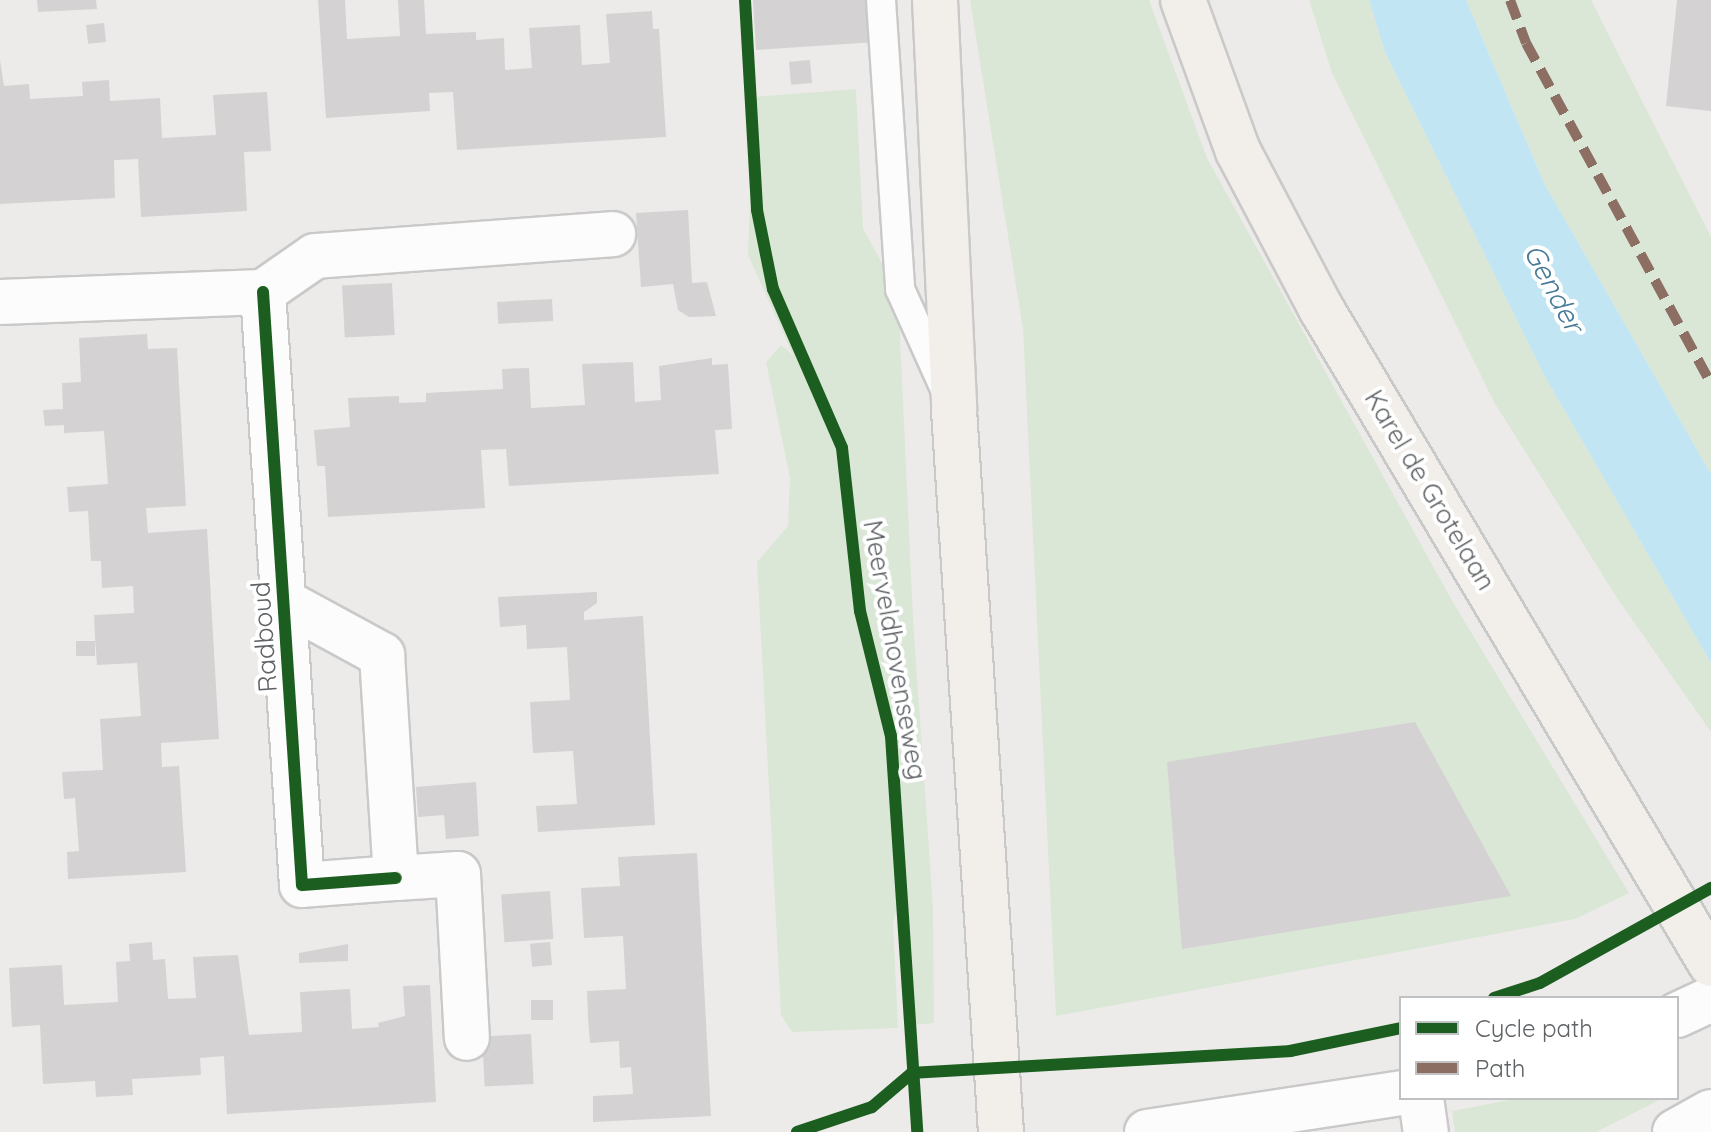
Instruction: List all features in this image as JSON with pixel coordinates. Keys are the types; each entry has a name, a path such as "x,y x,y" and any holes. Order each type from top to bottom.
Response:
{"main road":[{"path":"935,0 954,410 1001,1132"},
{"name":"Karel de Grotelaan","path":"1183,0 1238,151 1322,310 1711,964"}],"street":[{"path":"0,302 263,292 315,256 613,234"},
{"name":"Radboud","path":"263,292 302,885 458,874 467,1038"},
{"name":"Radboud","path":"283,601 382,655 396,878"},
{"path":"1679,1014 1711,999"},
{"path":"1147,1132 1399,1093"},
{"path":"1421,1100 1426,1132"},
{"path":"1675,1132 1711,1112"}],"lane":[{"path":"881,0 900,289 954,410"}],"green space":[{"path":"970,0 1149,0 1207,158 1454,604 1629,893 1575,919 1056,1016 1023,329"},
{"path":"1309,0 1369,0 1385,52 1544,375 1711,663 1711,732 1617,598 1494,402 1332,73"},
{"path":"1466,0 1591,0 1711,237 1711,474 1545,185"},
{"path":"856,89 863,228 898,293 913,619 933,907 934,1023 912,1025 899,902 893,922 898,1028 792,1032 781,1015 757,562 788,526 790,478 766,362 781,345 793,355 748,255 754,97"},
{"path":"1510,1100 1659,1100 1596,1132 1455,1132 1452,1111"}],"water":[{"name":"Gender","path":"1369,0 1466,0 1545,185 1711,474 1711,663 1544,375 1385,52"}],"building":[{"path":"37,0 96,0 97,9 38,12"},
{"path":"318,0 345,0 347,39 400,36 398,0 424,0 426,34 476,32 476,40 504,38 505,70 532,68 529,28 580,25 582,65 610,63 606,14 652,11 653,29 659,29 666,137 457,150 453,92 429,93 430,111 326,118"},
{"path":"753,0 888,0 891,41 756,50"},
{"path":"1677,0 1711,0 1711,111 1666,106"},
{"path":"104,23 106,42 88,44 86,25"},
{"path":"0,60 4,86 29,84 30,99 83,96 82,82 109,80 110,101 160,98 162,138 216,135 213,95 267,92 271,151 244,152 247,211 141,217 138,159 114,160 115,198 0,204"},
{"path":"810,60 812,83 791,85 789,62"},
{"path":"688,210 692,283 707,282 716,316 689,317 678,310 673,284 641,287 636,213"},
{"path":"392,283 395,335 345,338 342,286"},
{"path":"552,299 553,321 498,324 497,302"},
{"path":"147,334 148,349 177,348 186,506 146,508 148,533 207,529 219,739 161,743 162,767 179,766 186,872 68,879 67,852 79,851 75,798 64,799 62,772 103,770 100,719 141,716 137,663 97,665 95,637 94,615 134,613 133,586 102,588 101,561 91,561 88,511 69,512 67,487 108,484 104,431 64,433 64,425 45,426 43,410 63,409 62,383 81,382 79,338"},
{"path":"712,358 712,365 728,364 732,429 715,430 719,474 509,486 506,449 481,450 485,508 328,517 325,466 317,466 314,430 350,427 348,398 399,396 399,403 426,402 426,393 503,389 502,369 529,368 531,408 585,405 582,364 633,362 635,402 661,400 659,366"},
{"path":"597,592 597,603 584,612 584,620 643,616 655,825 538,832 536,806 577,804 573,751 533,753 530,702 570,700 567,647 527,649 526,625 500,627 498,597"},
{"path":"76,641 95,641 95,656 76,656"},
{"path":"1415,722 1511,896 1182,949 1167,762"},
{"path":"476,782 479,836 446,839 444,815 418,817 416,787"},
{"path":"697,853 711,1116 593,1122 593,1096 633,1094 631,1067 620,1068 619,1041 590,1043 587,991 626,989 623,936 584,938 581,888 620,886 618,857"},
{"path":"550,891 553,939 504,942 501,894"},
{"path":"152,942 153,960 165,959 168,999 196,998 193,957 238,955 249,1035 302,1032 300,992 350,989 352,1029 379,1027 378,1023 405,1016 403,986 430,985 436,1102 227,1114 224,1056 200,1058 201,1075 132,1079 133,1095 96,1097 95,1081 43,1084 40,1025 12,1027 9,968 62,965 64,1005 118,1002 116,962 130,961 129,944"},
{"path":"550,942 552,965 532,967 530,944"},
{"path":"348,944 348,961 299,963 299,953"},
{"path":"531,1000 553,1000 553,1020 531,1020"},
{"path":"531,1034 534,1084 485,1086 482,1037"}],"marked path":[{"path":"1510,0 1526,43 1711,384"}],"cycle path":[{"name":"Meerveldhovenseweg","path":"745,0 757,210 773,289 842,448 860,611 891,736 917,1132"},
{"path":"263,292 302,885 396,878"},
{"path":"1500,996 1540,983 1711,888"},
{"path":"912,1073 1290,1051 1399,1028"},
{"path":"797,1132 872,1107 912,1073"}]}
